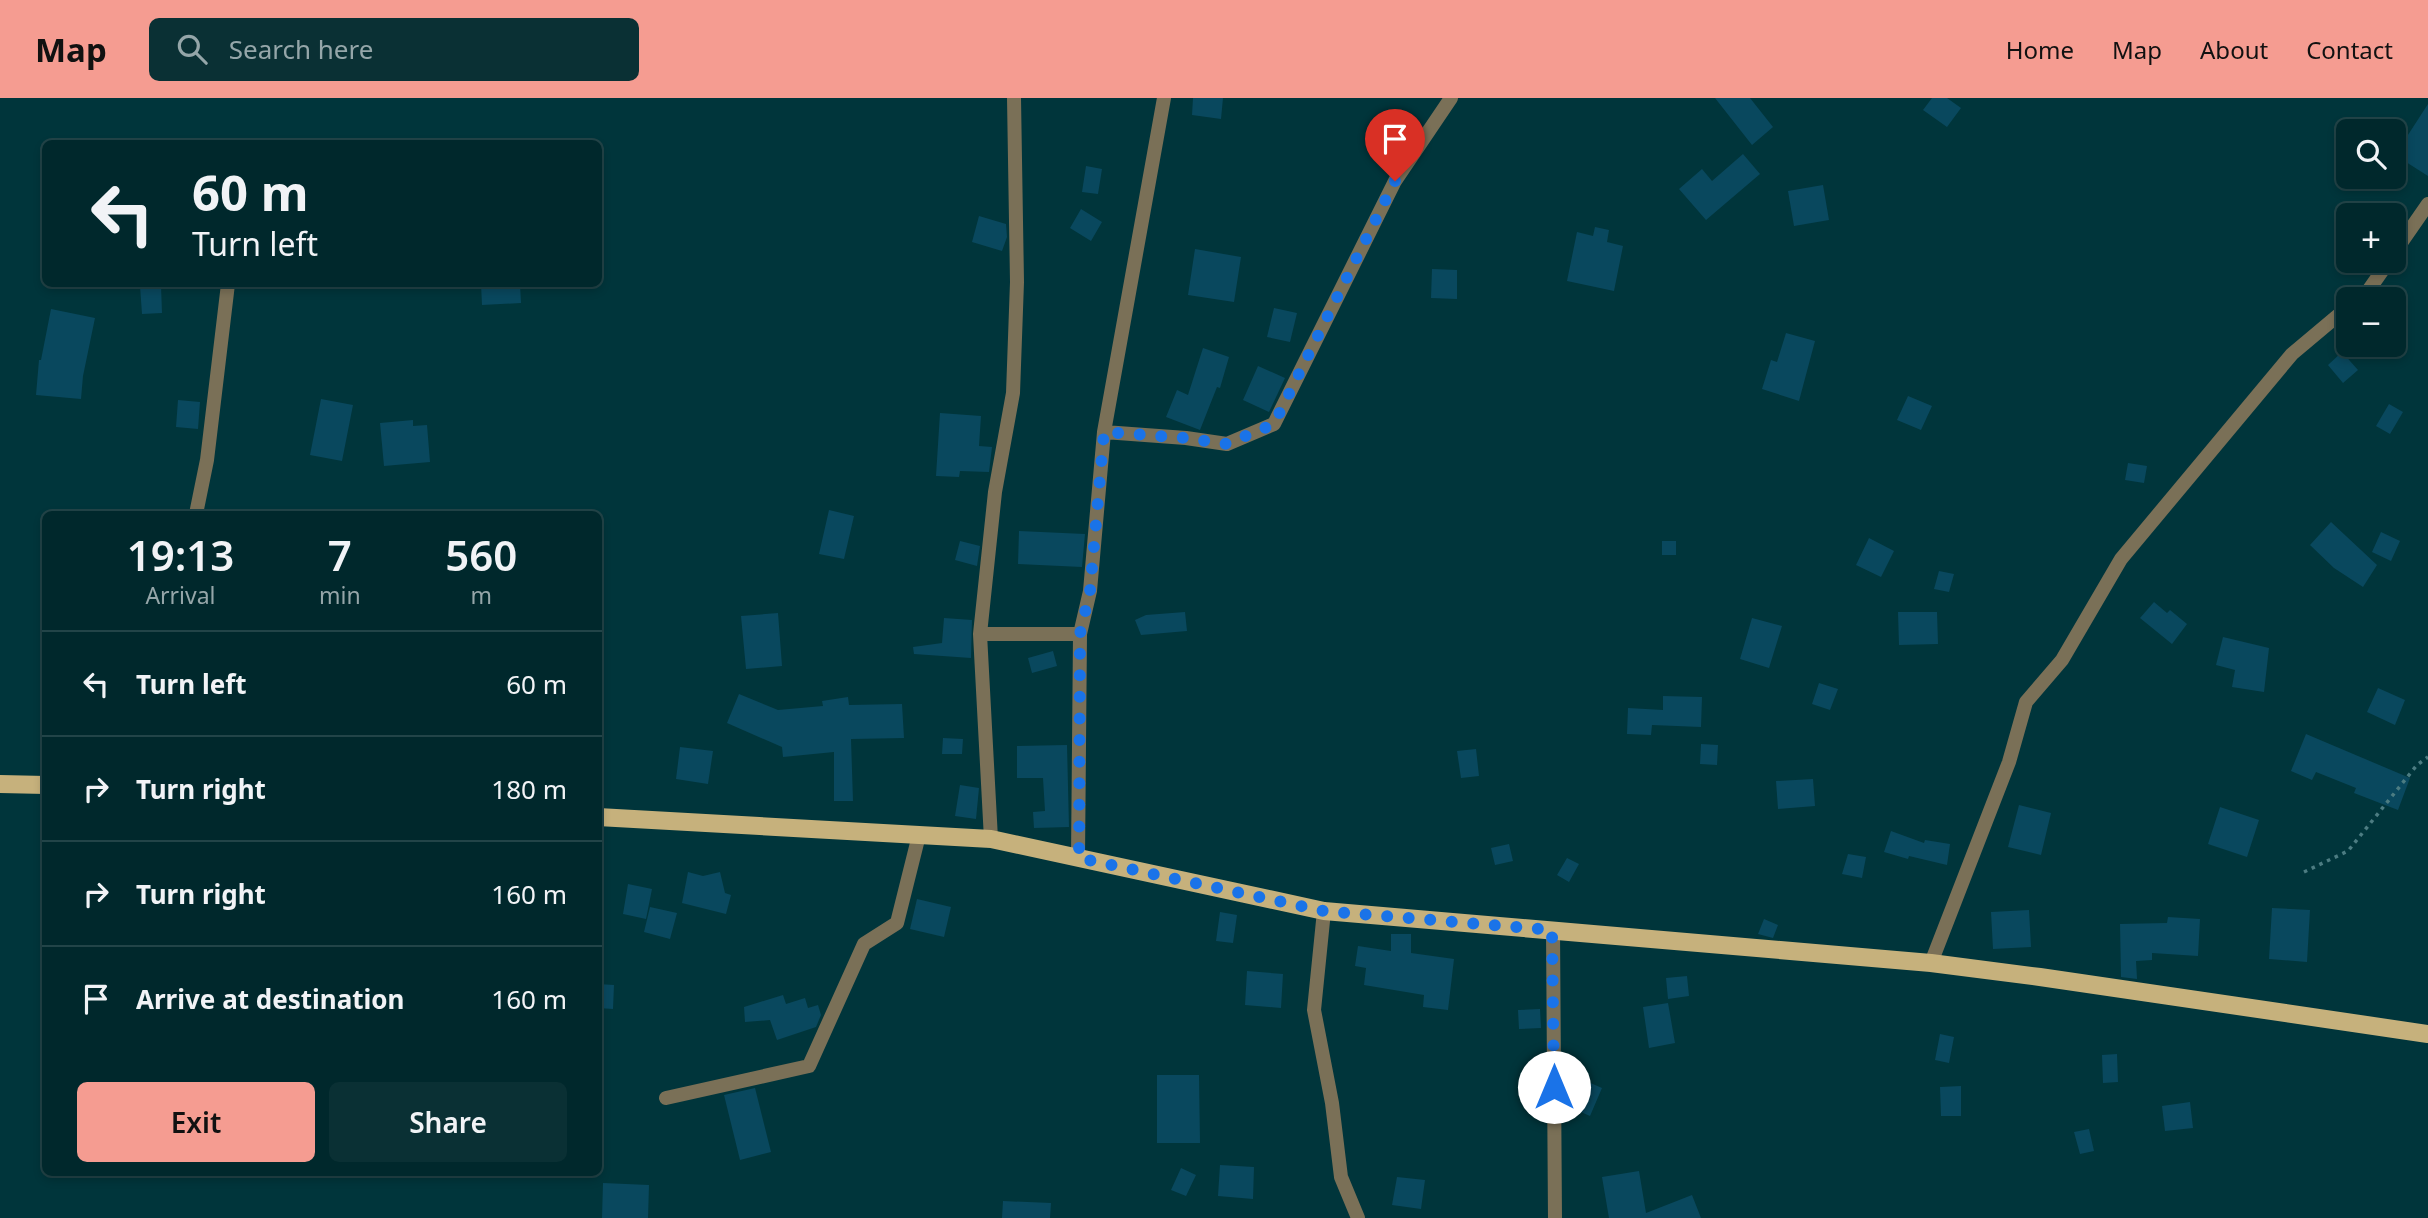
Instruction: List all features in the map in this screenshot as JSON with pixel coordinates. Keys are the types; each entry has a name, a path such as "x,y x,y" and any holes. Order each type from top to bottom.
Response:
{"main road":[{"path":"0,784 42,785"},
{"path":"602,817 991,839 1324,911 1931,963 2428,1034"}],"street":[{"path":"991,839 980,634 995,492 1013,393 1017,282 1014,98"},
{"path":"1079,858 1080,634 1090,591 1104,432 1164,98"},
{"path":"1104,432 1227,444 1274,424 1395,181 1451,98"},
{"path":"2406,236 2428,204"},
{"path":"197,511 207,460 228,287"},
{"path":"1931,963 2009,762 2026,702 2062,660 2122,559 2292,354 2336,317"},
{"path":"980,634 1080,634"},
{"path":"666,1098 809,1066 864,944 897,923 919,835"},
{"path":"1324,911 1314,1010 1332,1103 1341,1177 1358,1218"},
{"path":"1552,930 1555,1218"}],"path":[{"path":"2304,872 2348,851 2417,765 2428,757"}],"building":[{"path":"1193,98 1223,98 1221,119 1192,115"},
{"path":"1715,98 1750,98 1773,127 1752,145"},
{"path":"1932,98 1947,98 1961,108 1947,127 1923,110"},
{"path":"2428,104 2428,176 2406,162 2406,138"},
{"path":"1743,154 1760,174 1706,220 1679,189 1702,169 1712,181"},
{"path":"1086,166 1102,169 1098,194 1082,192"},
{"path":"1823,185 1829,220 1794,226 1788,191"},
{"path":"1081,209 1102,222 1091,241 1070,228"},
{"path":"979,216 1006,224 1007,237 1002,251 972,242"},
{"path":"1595,227 1609,230 1607,242 1623,246 1614,291 1567,281 1577,232 1593,236"},
{"path":"1195,249 1241,257 1234,302 1188,295"},
{"path":"1432,269 1457,270 1457,299 1431,298"},
{"path":"140,287 161,287 162,313 142,314"},
{"path":"481,287 520,287 521,303 482,305"},
{"path":"1274,308 1297,313 1290,342 1267,337"},
{"path":"51,309 95,318 81,399 36,395 39,360"},
{"path":"1786,333 1815,341 1799,401 1762,389 1771,360 1777,362"},
{"path":"1203,348 1229,357 1220,388 1217,387 1200,430 1166,417 1177,390 1188,395"},
{"path":"2337,357 2346,357 2358,370 2343,383 2328,365"},
{"path":"1258,366 1285,378 1269,412 1243,400"},
{"path":"1908,396 1932,406 1921,430 1897,420"},
{"path":"321,399 353,405 342,461 310,455"},
{"path":"178,400 200,402 198,429 176,427"},
{"path":"2389,404 2403,412 2390,434 2376,426"},
{"path":"940,413 981,416 979,446 992,447 989,472 960,471 959,477 936,476"},
{"path":"413,420 413,426 427,425 430,462 384,466 380,423"},
{"path":"2128,463 2147,466 2144,483 2125,480"},
{"path":"829,510 854,516 844,559 819,554"},
{"path":"2331,522 2377,565 2363,587 2334,568 2310,545"},
{"path":"1019,531 1085,534 1082,567 1018,564"},
{"path":"2381,532 2400,541 2391,561 2372,552"},
{"path":"1869,538 1894,551 1881,577 1856,565"},
{"path":"960,541 980,546 977,566 955,560"},
{"path":"1662,541 1676,541 1676,555 1662,555"},
{"path":"1939,571 1954,574 1949,592 1934,589"},
{"path":"2154,602 2167,613 2170,610 2187,624 2172,644 2140,618"},
{"path":"1185,612 1187,631 1141,635 1135,620 1146,615"},
{"path":"1898,612 1937,612 1938,644 1899,645"},
{"path":"778,613 782,666 746,669 741,616"},
{"path":"944,618 972,620 971,658 914,654 913,647 942,643"},
{"path":"1752,618 1782,626 1769,668 1740,659"},
{"path":"2223,637 2269,648 2264,692 2232,687 2235,670 2216,665"},
{"path":"1053,651 1057,666 1032,673 1028,658"},
{"path":"1819,683 1838,689 1830,710 1812,704"},
{"path":"2378,688 2405,700 2395,725 2367,712"},
{"path":"739,694 778,710 823,706 822,701 848,697 849,705 902,704 904,738 851,739 853,801 834,801 834,752 783,757 782,747 727,723"},
{"path":"1663,696 1702,697 1701,727 1652,725 1651,735 1627,734 1628,708 1663,710"},
{"path":"2306,734 2410,778 2398,810 2354,793 2356,788 2316,772 2312,780 2291,771"},
{"path":"943,738 963,739 962,754 942,754"},
{"path":"1701,744 1718,745 1717,765 1700,764"},
{"path":"1067,745 1069,827 1034,828 1033,812 1045,811 1043,778 1017,778 1017,746"},
{"path":"680,747 713,751 708,784 676,779"},
{"path":"1476,749 1479,776 1461,778 1457,751"},
{"path":"1813,779 1815,806 1778,809 1776,781"},
{"path":"960,785 979,788 976,819 955,816"},
{"path":"2019,805 2051,813 2041,855 2008,847"},
{"path":"2220,807 2259,820 2247,857 2208,844"},
{"path":"1891,831 1924,843 1925,840 1950,844 1947,865 1884,852"},
{"path":"1509,844 1513,861 1495,865 1491,848"},
{"path":"1848,854 1866,857 1862,878 1842,874"},
{"path":"1567,858 1579,864 1569,882 1557,875"},
{"path":"688,872 703,876 720,872 725,893 731,895 726,914 682,903"},
{"path":"628,884 652,889 646,919 623,914"},
{"path":"917,899 951,907 944,937 910,929"},
{"path":"650,907 677,913 670,939 644,932"},
{"path":"2272,908 2310,910 2307,962 2269,959"},
{"path":"2029,910 2031,947 1993,949 1991,912"},
{"path":"1220,912 1237,915 1233,943 1216,941"},
{"path":"2168,917 2200,919 2198,956 2152,953 2152,960 2136,961 2137,979 2121,977 2120,924 2167,923"},
{"path":"1764,919 1778,925 1773,938 1758,934"},
{"path":"1391,934 1411,934 1411,953 1454,959 1448,1010 1423,1007 1424,995 1364,985 1366,968 1355,966 1358,946 1391,951"},
{"path":"1247,971 1283,974 1281,1008 1245,1005"},
{"path":"1687,976 1689,996 1668,999 1666,978"},
{"path":"602,984 614,985 613,1009 602,1008"},
{"path":"783,995 786,1004 805,998 808,1008 818,1005 821,1015 816,1027 777,1040 770,1020 745,1022 744,1007"},
{"path":"1668,1003 1675,1043 1649,1048 1643,1007"},
{"path":"1540,1009 1541,1028 1519,1029 1518,1010"},
{"path":"1940,1034 1954,1037 1949,1063 1935,1060"},
{"path":"2117,1054 2118,1082 2103,1083 2102,1055"},
{"path":"1157,1075 1199,1075 1200,1143 1157,1143"},
{"path":"1586,1081 1602,1088 1590,1116 1574,1109"},
{"path":"1961,1086 1961,1116 1941,1116 1940,1087"},
{"path":"755,1088 771,1152 740,1160 724,1095"},
{"path":"2190,1102 2193,1128 2165,1131 2162,1106"},
{"path":"2089,1129 2094,1151 2080,1154 2074,1132"},
{"path":"1220,1165 1254,1167 1253,1199 1218,1196"},
{"path":"1181,1168 1196,1175 1186,1196 1171,1190"},
{"path":"1639,1171 1646,1213 1692,1195 1701,1218 1609,1218 1602,1177"},
{"path":"1397,1177 1425,1180 1421,1209 1392,1205"},
{"path":"603,1183 649,1185 648,1218 602,1218"},
{"path":"1003,1201 1051,1203 1050,1218 1002,1218"}],"route":[{"path":"1395,181 1274,424 1227,444 1104,432 1090,591 1080,634 1079,858 1324,911 1552,930 1554,1087"}]}
